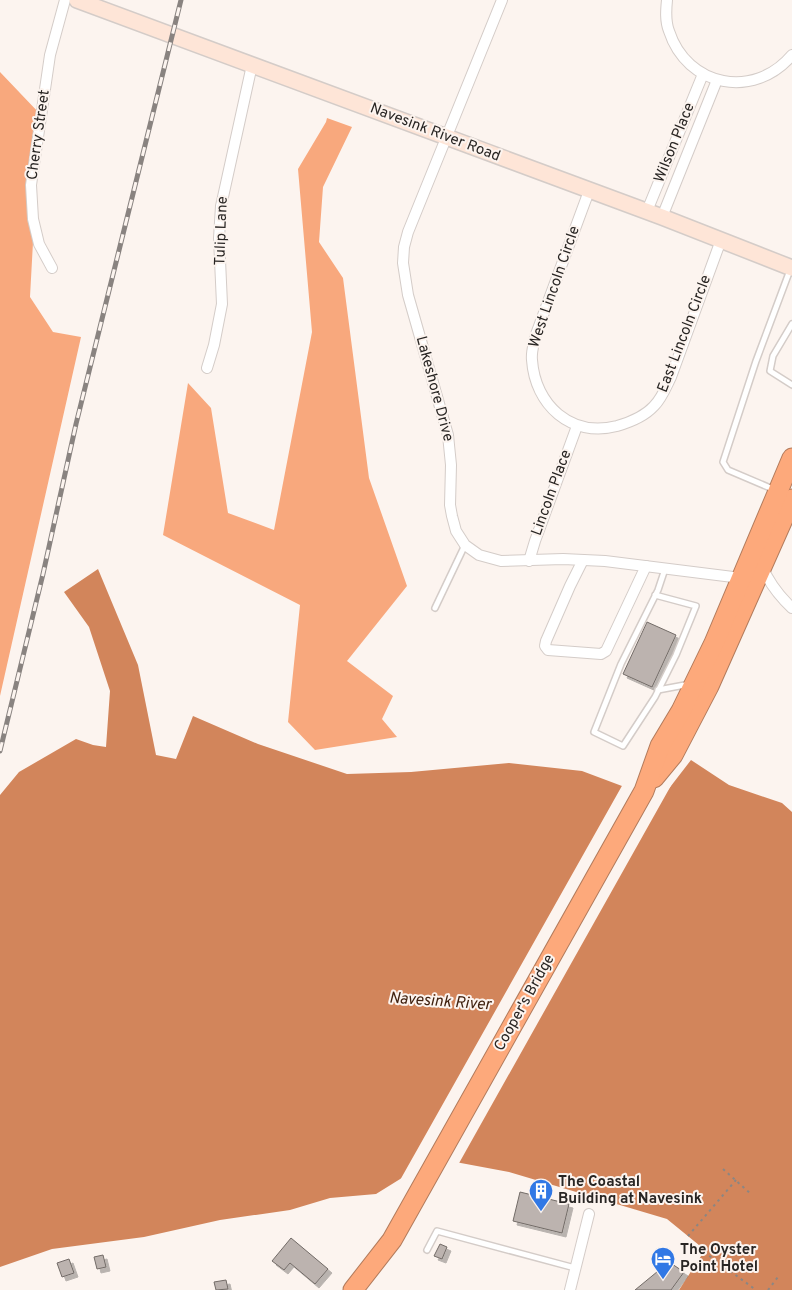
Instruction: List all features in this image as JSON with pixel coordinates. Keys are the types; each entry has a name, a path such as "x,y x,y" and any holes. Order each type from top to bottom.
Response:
{"highway":[{"path":"644,791 673,755 730,640 762,565 785,495 792,458"},
{"path":"644,791 660,746 695,683 741,578 785,495"},
{"name":"Cooper's Bridge","path":"353,1290 392,1240 644,791"}],"main road":[{"name":"Navesink River Road","path":"77,0 647,211 791,267"}],"street":[{"name":"Cherry Street","path":"52,268 39,244 33,219 31,185 50,55 65,0"},
{"name":"Lakeshore Drive","path":"465,545 456,531 452,516 450,504 452,465 448,436 408,295 403,263 404,247 408,232 502,0"},
{"path":"667,0 666,16 668,30 679,52 696,70 703,74 717,80 734,82 759,79 772,73 792,55"},
{"name":"Tulip Lane","path":"207,368 214,345 222,304 219,238 221,206 252,65"},
{"name":"Wilson Place","path":"647,211 703,74"},
{"name":"Wilson Place","path":"662,217 717,80"},
{"name":"West Lincoln Circle","path":"577,426 564,419 546,403 536,384 531,358 535,337 589,191"},
{"name":"East Lincoln Circle","path":"577,426 608,428 633,422 654,407 664,393 671,377 721,240"},
{"name":"Lincoln Place","path":"529,561 577,426"},
{"path":"465,545 479,555 501,561 584,560 741,578"},
{"path":"584,560 570,586 546,641 545,646 548,650 601,654 606,652 646,566"},
{"path":"762,565 773,588 792,608"},
{"path":"570,1290 590,1214"}],"lane":[{"path":"785,495 728,470 722,462 756,361 791,267"},
{"path":"792,324 773,356 770,371 792,384"},
{"path":"435,608 465,545"},
{"path":"655,595 696,606 658,690 624,746 594,732 621,664 655,595 665,568"},
{"path":"658,690 695,683"},
{"path":"427,1250 437,1232 576,1268"}],"path":[{"path":"723,1169 751,1194"},
{"path":"688,1236 736,1180"},
{"path":"704,1252 756,1290"},
{"path":"768,1290 778,1276"}],"shaded area":[{"path":"0,72 40,114 30,297 53,332 81,337 0,696"},
{"path":"327,118 352,127 323,187 319,242 343,278 369,478 407,586 347,661 393,696 382,719 397,737 315,750 288,722 300,605 163,535 188,383 211,408 228,513 274,530 312,332 298,169"}],"water":[{"name":"Navesink River","path":"98,569 138,665 156,755 176,759 193,716 258,744 347,774 411,772 509,763 582,771 630,789 664,795 691,760 729,785 782,803 792,812 792,1290 679,1290 705,1250 667,1219 509,1172 434,1158 376,1194 330,1198 290,1210 220,1220 144,1237 52,1249 0,1267 0,795 19,772 76,739 106,747 110,691 89,627 64,592"}],"pier":[{"path":"673,782 458,1165 434,1161 399,1182 623,784 663,792"}],"building":[{"path":"647,622 676,635 652,687 623,674"},
{"name":"The Coastal Building at Navesink","path":"520,1192 569,1204 562,1233 513,1221"},
{"path":"291,1238 328,1269 315,1284 290,1263 284,1270 272,1261"},
{"path":"440,1244 447,1247 442,1259 434,1256"},
{"path":"103,1255 106,1267 97,1269 94,1257"},
{"path":"69,1259 74,1273 62,1277 57,1263"},
{"name":"The Oyster Point Hotel","path":"669,1262 684,1272 671,1290 635,1290"},
{"path":"226,1280 228,1289 216,1290 214,1282"}],"railway":[{"path":"0,751 43,574 76,424 181,0"}],"place":[{"name":"The Coastal Building at Navesink","path":"541,1212"},
{"name":"The Oyster Point Hotel","path":"663,1280"}]}
